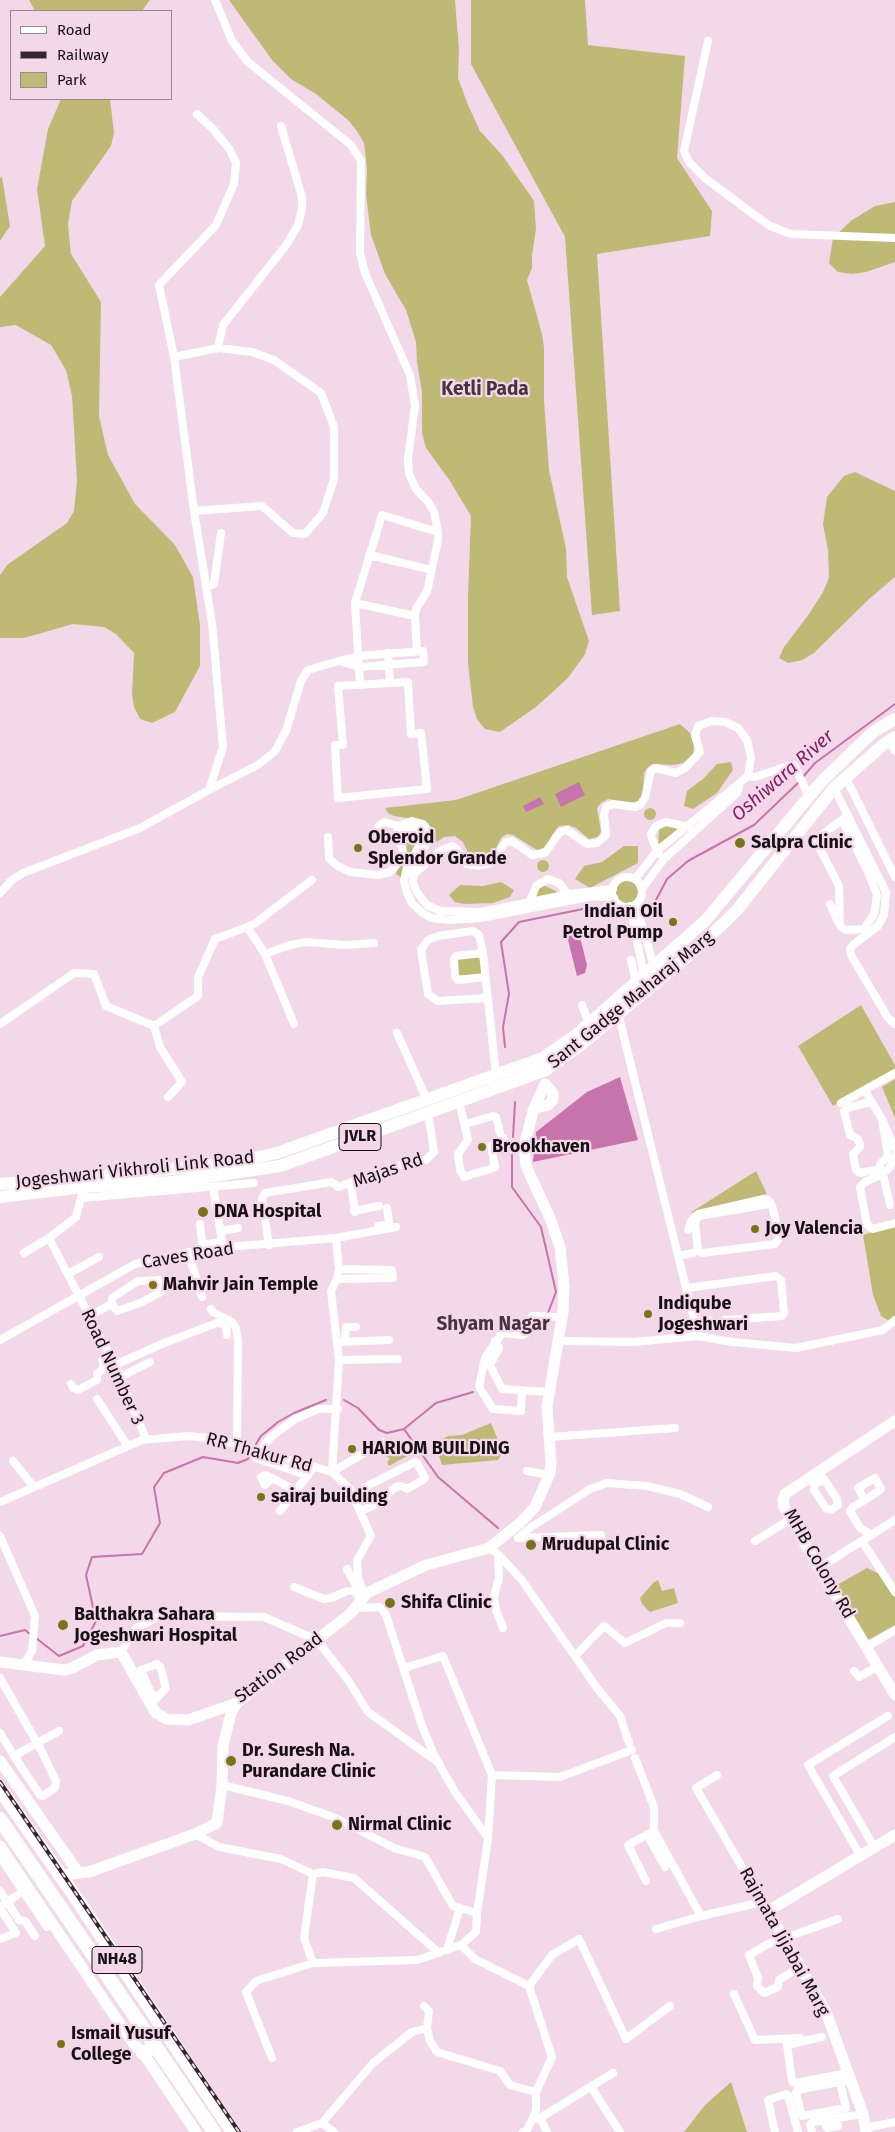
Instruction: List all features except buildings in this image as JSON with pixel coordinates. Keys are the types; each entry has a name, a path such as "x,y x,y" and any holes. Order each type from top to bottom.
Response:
{"highway":[{"name":"NH48","path":"0,1789 60,1875 232,2132"},
{"name":"NH48","path":"0,1819 149,2049 214,2132"}],"main road":[{"name":"Jogeshwari Vikhroli Link Road","path":"0,1184 73,1179 230,1163 277,1153 427,1106 496,1076 544,1064 705,921 823,780 873,732 895,719"},
{"name":"Sant Gadge Maharaj Marg","path":"0,1196 83,1192 173,1182 280,1166 427,1106 459,1101 544,1064 618,1013 698,948 737,910 834,788 893,743"}],"street":[{"path":"215,0 232,41 248,62 351,145 361,161 360,253 364,273 410,376 415,406 408,459 410,474 416,489 429,503 434,512 438,532 427,592 416,609 414,616 417,652"},
{"path":"708,41 684,151 689,162 705,178 770,226 792,234 895,238"},
{"path":"197,114 213,129 230,150 236,163 234,184 216,225 159,285 174,356 194,510 212,622 223,747 209,790"},
{"path":"218,348 223,325 287,244 298,225 302,209 302,197 281,126"},
{"path":"174,356 218,348 252,352 274,360 322,393 334,427 334,479 324,513 305,534 292,533 262,506 194,510"},
{"path":"360,685 355,603 382,515 438,532"},
{"path":"206,588 214,584 221,534"},
{"path":"369,555 432,570"},
{"path":"355,603 414,616"},
{"path":"0,893 11,881 23,873 140,828 267,759 275,751 286,732 303,675 313,667 358,656 422,651 424,662 359,666 339,661"},
{"path":"388,653 390,683"},
{"path":"408,682 411,734 421,733 427,789 338,798 335,745 343,745 338,686 390,683 408,682"},
{"path":"411,870 441,850 452,846 458,849 466,864 479,866 498,861 501,849 506,842 512,841 532,855 545,853 560,832 567,830 587,844 596,843 606,835 604,814 606,807 613,804 636,807 645,798 651,771 656,768 676,773 685,768 700,752 695,735 698,726 712,721 725,722 738,728 747,740 751,757 748,776 657,851 635,879"},
{"path":"741,740 748,746"},
{"path":"748,776 755,777 792,765 795,766 809,796"},
{"path":"846,778 895,877"},
{"path":"642,890 664,859 737,793 740,783"},
{"path":"830,904 840,926 845,930 866,927 874,914 877,895 834,788"},
{"path":"845,818 886,892 884,915 878,926 853,945 850,950 851,955 888,1018 895,1024"},
{"path":"840,926 839,886 817,841 820,836 845,818"},
{"path":"398,839 388,839 382,836 378,827 384,822 399,826 412,820 423,824 428,830 428,841 404,881 408,896 421,912 432,918 446,915 480,918 529,905 613,889"},
{"path":"664,859 657,851 651,834 656,826 666,822 688,826 695,832"},
{"path":"328,837 329,858 336,865 350,872 374,875 390,872 398,863 403,851 398,839 399,826"},
{"path":"398,839 402,830 416,827 422,832 423,840 411,870 420,892 434,910 446,915"},
{"path":"529,905 536,886 548,879 559,883 570,897"},
{"path":"634,911 620,905 614,898 614,885 621,879 635,879 642,890 642,896 634,911 645,975"},
{"path":"154,1026 198,996 198,976 215,939 254,924 312,880"},
{"path":"408,896 420,892"},
{"path":"886,892 895,895"},
{"path":"570,897 596,896 614,898"},
{"path":"634,911 645,975"},
{"path":"247,927 265,954 294,1024"},
{"path":"487,998 438,1001 428,994 421,950 428,940 438,936 473,931 479,935 483,953 496,1076"},
{"path":"265,954 290,945 306,942 346,945 374,943"},
{"path":"483,953 456,956 454,968 455,976 458,980 485,978"},
{"path":"631,960 645,975"},
{"path":"0,1024 74,974 94,974 106,1006 154,1026"},
{"path":"582,1006 589,1024"},
{"path":"618,1013 698,1336"},
{"path":"154,1026 160,1047 182,1082 168,1097"},
{"path":"397,1033 427,1106"},
{"path":"527,1471 549,1475 551,1463 547,1407 562,1317 564,1286 560,1247 550,1218 526,1166 525,1148 527,1131 534,1108 545,1084 544,1064"},
{"path":"842,1103 895,1073"},
{"path":"865,1091 882,1119 895,1148"},
{"path":"459,1101 468,1140 458,1154 460,1170 464,1177 495,1167 499,1140 496,1117 493,1116 465,1124"},
{"path":"871,1102 850,1107 844,1111 850,1135 857,1138 860,1144 860,1147 853,1154 856,1170 860,1173 879,1170 881,1163 888,1156 881,1127 882,1119"},
{"name":"Majas Rd","path":"269,1245 262,1199 265,1193 332,1182 338,1187 351,1184 414,1160 426,1160 434,1152 427,1106"},
{"path":"499,1140 505,1146 525,1148"},
{"path":"895,1156 890,1167 883,1174 860,1186 868,1225 873,1229 895,1223"},
{"path":"883,1174 890,1206"},
{"path":"24,1253 49,1238 76,1217 83,1192 213,1187 254,1183"},
{"path":"336,1238 344,1234 386,1225 389,1222 383,1207 355,1212 351,1184"},
{"path":"213,1187 220,1245"},
{"path":"673,1233 689,1230 690,1221 698,1214 768,1200 770,1204 780,1237 777,1242 699,1252 695,1222 698,1216 770,1204"},
{"path":"217,1216 240,1209"},
{"path":"217,1216 223,1246 245,1243"},
{"path":"200,1224 202,1247"},
{"path":"336,1238 396,1227"},
{"path":"221,1231 238,1228"},
{"name":"Road Number 3","path":"49,1238 115,1365 146,1439"},
{"path":"332,1472 338,1409 340,1340 332,1291 337,1279 338,1269 336,1238"},
{"name":"Caves Road","path":"0,1340 135,1264 202,1247 269,1245 336,1238"},
{"path":"188,1252 202,1297"},
{"path":"679,1256 693,1253"},
{"path":"68,1274 99,1257"},
{"path":"138,1281 133,1270 135,1268 173,1261"},
{"path":"337,1279 393,1278 392,1270 338,1269"},
{"path":"686,1288 776,1276 781,1280 784,1312 782,1316 725,1320"},
{"path":"161,1280 164,1282 165,1286 161,1292 145,1301 119,1311 112,1304 112,1298 138,1281 161,1280"},
{"path":"88,1316 112,1304"},
{"path":"211,1309 232,1322 236,1328 238,1342 238,1445"},
{"path":"522,1390 522,1410 520,1412 493,1409 479,1387 483,1362 502,1333 526,1334 530,1319 534,1315 562,1317"},
{"path":"558,1341 634,1342 698,1336 732,1342 796,1348 883,1330 895,1320"},
{"path":"695,1322 711,1321"},
{"path":"115,1365 217,1323 224,1324 227,1334"},
{"path":"340,1340 346,1328 356,1327"},
{"path":"340,1340 387,1339"},
{"path":"495,1341 498,1348 490,1365 503,1390 549,1392"},
{"path":"70,1384 78,1390 97,1380 97,1374 104,1368 102,1360 110,1356"},
{"path":"339,1360 398,1359"},
{"path":"120,1377 150,1362"},
{"path":"97,1399 127,1445"},
{"path":"259,1455 271,1437 296,1419 318,1409 338,1409"},
{"name":"MHB Colony Rd","path":"895,1421 811,1484 785,1494 783,1500 784,1507 819,1568 895,1695"},
{"path":"549,1436 675,1428"},
{"name":"RR Thakur Rd","path":"0,1502 127,1445 146,1439 189,1436 218,1439 277,1461 332,1472 350,1488 371,1536 358,1560 361,1600"},
{"path":"332,1472 384,1442"},
{"path":"13,1461 34,1487"},
{"path":"277,1461 300,1473"},
{"path":"357,1502 364,1496 365,1487 415,1462 425,1478 407,1489 401,1486 396,1487 390,1491 385,1500 361,1511"},
{"path":"280,1512 314,1467"},
{"name":"Station Road","path":"121,1652 137,1672 153,1701 155,1712 166,1719 188,1720 237,1703 317,1640 361,1600 426,1565 493,1551 535,1508 549,1475"},
{"path":"272,1478 297,1491"},
{"path":"518,1538 590,1488 608,1483 647,1486 680,1494 708,1507"},
{"path":"865,1500 852,1507 851,1513 860,1528 872,1535"},
{"path":"755,1541 791,1519"},
{"path":"819,1568 895,1520"},
{"path":"506,1536 518,1538 601,1535"},
{"path":"0,1536 35,1616 32,1647 24,1664"},
{"path":"862,1541 895,1592"},
{"path":"493,1551 498,1577 494,1597 503,1628"},
{"path":"493,1551 521,1579 597,1688 620,1716 654,1807 650,1833 665,1867"},
{"path":"347,1569 361,1600"},
{"path":"294,1587 324,1599 347,1591 355,1585"},
{"path":"347,1591 354,1591 361,1600 380,1607 386,1614 422,1726 439,1763 488,1839"},
{"path":"0,1662 64,1670 97,1655 121,1652 136,1628 160,1616 264,1617 317,1640 348,1680 368,1712 439,1763"},
{"path":"575,1656 604,1626 625,1643 666,1623 680,1623"},
{"path":"868,1647 895,1630"},
{"path":"32,1647 40,1666"},
{"path":"272,2058 246,1992 256,1981 313,1963 417,1960 461,1945 476,1932 476,1913 488,1839 492,1774 443,1656 404,1668"},
{"path":"137,1672 156,1664 160,1666 166,1688 153,1701"},
{"path":"854,1671 859,1677 878,1666"},
{"path":"0,1678 38,1743 57,1785 56,1788 43,1796 40,1795 0,1733"},
{"path":"60,1875 90,1872 195,1834 217,1822 222,1785 223,1746 237,1703"},
{"path":"858,1851 808,1765 888,1716"},
{"path":"14,1756 58,1731"},
{"path":"872,1843 833,1776 895,1737"},
{"path":"492,1774 560,1777 632,1750"},
{"path":"0,1761 82,1872"},
{"name":"Rajmata Jijabai Marg","path":"717,1775 696,1788 826,2012 846,2078 869,2130"},
{"path":"222,1785 288,1800 336,1818 394,1848 425,1857 453,1906 476,1913"},
{"path":"646,1881 628,1845 650,1833"},
{"path":"650,1833 701,1916"},
{"path":"195,1834 219,1848 280,1860 313,1874 323,1872 354,1878 443,1951"},
{"path":"656,1929 701,1916 765,1906 872,1843 895,1834"},
{"path":"0,1846 47,1927"},
{"path":"0,1857 133,2043 149,2049 196,2132"},
{"path":"313,1874 304,1938 313,1963"},
{"path":"2,1908 25,1890"},
{"path":"0,1891 2,1908 16,1933 0,1939"},
{"path":"2,1908 18,1920 25,1921 35,1936"},
{"path":"443,1951 460,1908"},
{"path":"800,1968 779,1980 778,1987 766,1993 759,1990 757,1986 758,1978 750,1955 768,1944 838,1919"},
{"path":"529,1986 552,1955 580,1939 626,2038 670,2006"},
{"path":"461,1945 475,1959 529,1986 552,2057 536,2092 536,2111 527,2130 523,2132"},
{"path":"734,1994 755,2040 834,2037"},
{"path":"424,2006 429,2011 427,2028 430,2041 437,2052 500,2070 510,2085 536,2092"},
{"path":"297,2132 322,2123 373,2063 412,2032 427,2028"},
{"path":"822,2037 787,2045 792,2081 795,2083 846,2078"},
{"path":"531,2121 540,2118 614,2073"},
{"path":"846,2078 846,2108 802,2116 796,2091 846,2078"},
{"path":"591,2087 620,2132"},
{"path":"775,2132 768,2100 786,2094 788,2095 798,2132"},
{"path":"812,2132 811,2122 864,2115"},
{"path":"540,2118 547,2132"},
{"path":"824,2120 826,2127 838,2126"},
{"path":"869,2130 895,2122"},
{"path":"322,2123 334,2132"}],"green space":[{"path":"29,0 150,0 143,10 34,10"},
{"path":"229,0 455,0 459,50 458,78 468,105 480,131 502,155 534,201 536,229 532,268 527,280 544,347 544,401 549,470 566,549 567,577 589,641 585,654 568,678 536,707 500,732 485,729 477,719 473,707 468,664 471,516 450,481 426,448 422,433 422,392 416,342 406,310 385,274 371,235 366,195 367,169 364,143 348,120 316,94 291,79 272,60"},
{"path":"471,0 585,0 588,45 685,56 677,158 712,211 710,236 597,254 620,611 592,615 565,237 471,64"},
{"path":"61,100 110,100 114,133 111,146 72,201 68,224 71,254 101,302 99,416 108,455 135,504 175,545 193,577 200,625 200,666 175,712 152,723 140,719 134,707 132,694 134,653 116,634 104,627 73,624 24,638 0,638 0,575 7,565 67,523 74,511 77,481 72,396 66,370 51,345 16,325 0,327 0,297 45,246 37,189 48,129"},
{"path":"2,177 10,226 0,241 0,178"},
{"path":"895,202 895,262 866,272 852,274 838,272 829,263 833,238 852,220 875,206"},
{"path":"855,472 895,491 895,577 869,599 814,653 802,660 788,663 779,658 784,647 809,614 823,592 829,578 828,550 823,524 827,497 844,476"},
{"path":"680,724 690,733 694,744 693,755 683,763 674,765 652,764 647,768 644,773 643,793 638,801 629,803 608,799 601,803 597,808 601,832 598,837 589,839 576,828 568,825 559,826 546,847 537,850 513,835 507,834 502,837 491,857 477,861 471,859 463,842 455,836 444,837 437,842 428,826 413,819 394,816 388,813 385,808 456,800"},
{"path":"731,762 733,770 717,793 693,809 684,806 687,791 704,778 717,764"},
{"path":"650,808 656,814 650,820 644,814"},
{"path":"665,825 681,827 658,847 659,830"},
{"path":"416,830 420,836 419,840 414,846 402,878 396,874 407,845 404,834 407,831"},
{"path":"624,846 638,846 638,863 590,888 575,879 584,866 602,862"},
{"path":"543,860 549,866 543,872 537,866"},
{"path":"627,881 635,884 638,892 635,900 627,903 619,900 616,892 619,884"},
{"path":"501,882 514,890 510,897 493,903 464,904 455,902 449,895 460,885 483,886"},
{"path":"541,884 556,891 558,894 533,900"},
{"path":"482,954 484,976 458,975 456,960"},
{"path":"861,1005 895,1065 895,1071 833,1106 798,1046"},
{"path":"895,1079 895,1118 882,1087"},
{"path":"756,1171 767,1194 690,1213"},
{"path":"895,1224 895,1316 889,1321 881,1316 873,1295 863,1235"},
{"path":"491,1423 503,1452 498,1460 442,1465 435,1443 448,1436 462,1435"},
{"path":"402,1448 407,1456 389,1466 387,1462 390,1459 386,1456"},
{"path":"867,1568 884,1576 895,1597 895,1625 868,1640 835,1586"},
{"path":"658,1580 662,1591 674,1588 678,1603 650,1612 642,1604 640,1598"},
{"path":"731,2082 747,2132 684,2132 705,2105"}],"shaded area":[{"path":"579,782 585,795 561,807 555,794"},
{"path":"540,797 544,804 526,812 523,806"},
{"path":"579,933 587,965 585,973 577,976 567,936"},
{"path":"620,1077 638,1140 533,1162 536,1132 587,1092"}],"waterway":[{"name":"Oshiwara River","path":"803,777 815,763 895,704"},
{"name":"Oshiwara River","path":"642,916 647,917 667,879 688,861 754,825 799,782"},
{"name":"Oshiwara River","path":"505,1047 503,1027 509,994 501,942 519,922 593,907 630,914"},
{"name":"Oshiwara River","path":"513,1137 515,1102"},
{"name":"Oshiwara River","path":"512,1155 512,1187 541,1227 556,1292 548,1313"},
{"name":"Oshiwara River","path":"344,1400 358,1408 379,1430 387,1433 404,1429 436,1403 473,1392"},
{"name":"Oshiwara River","path":"256,1444 261,1436 278,1422 294,1413 326,1400"},
{"path":"404,1429 438,1477 498,1528"},
{"name":"Oshiwara River","path":"36,1638 59,1656 83,1646 96,1621 86,1575 92,1557 142,1554 160,1523 154,1487 164,1473 203,1457 238,1463 248,1459 250,1455"},
{"name":"Oshiwara River","path":"0,1636 25,1630 30,1634"}],"railway":[{"path":"0,1782 239,2132"}],"place":[{"name":"Salpra Clinic","path":"740,843"},
{"name":"Oberoid Splendor Grande","path":"358,848"},
{"name":"Indian Oil Petrol Pump","path":"673,922"},
{"name":"Brookhaven","path":"482,1147"},
{"name":"DNA Hospital","path":"203,1212"},
{"name":"Joy Valencia","path":"755,1229"},
{"name":"Mahvir Jain Temple","path":"153,1285"},
{"name":"Indiqube Jogeshwari","path":"648,1314"},
{"name":"HARIOM BUILDING","path":"352,1449"},
{"name":"sairaj building","path":"261,1497"},
{"name":"Mrudupal Clinic","path":"531,1545"},
{"name":"Shifa Clinic","path":"390,1603"},
{"name":"Balthakra Sahara Jogeshwari Hospital","path":"63,1625"},
{"name":"Dr. Suresh Na. Purandare Clinic","path":"231,1761"},
{"name":"Nirmal Clinic","path":"337,1825"},
{"name":"Ismail Yusuf College","path":"61,2044"}],"district":[{"name":"Ketli Pada","path":"485,390"},
{"name":"Shyam Nagar","path":"493,1325"}]}
